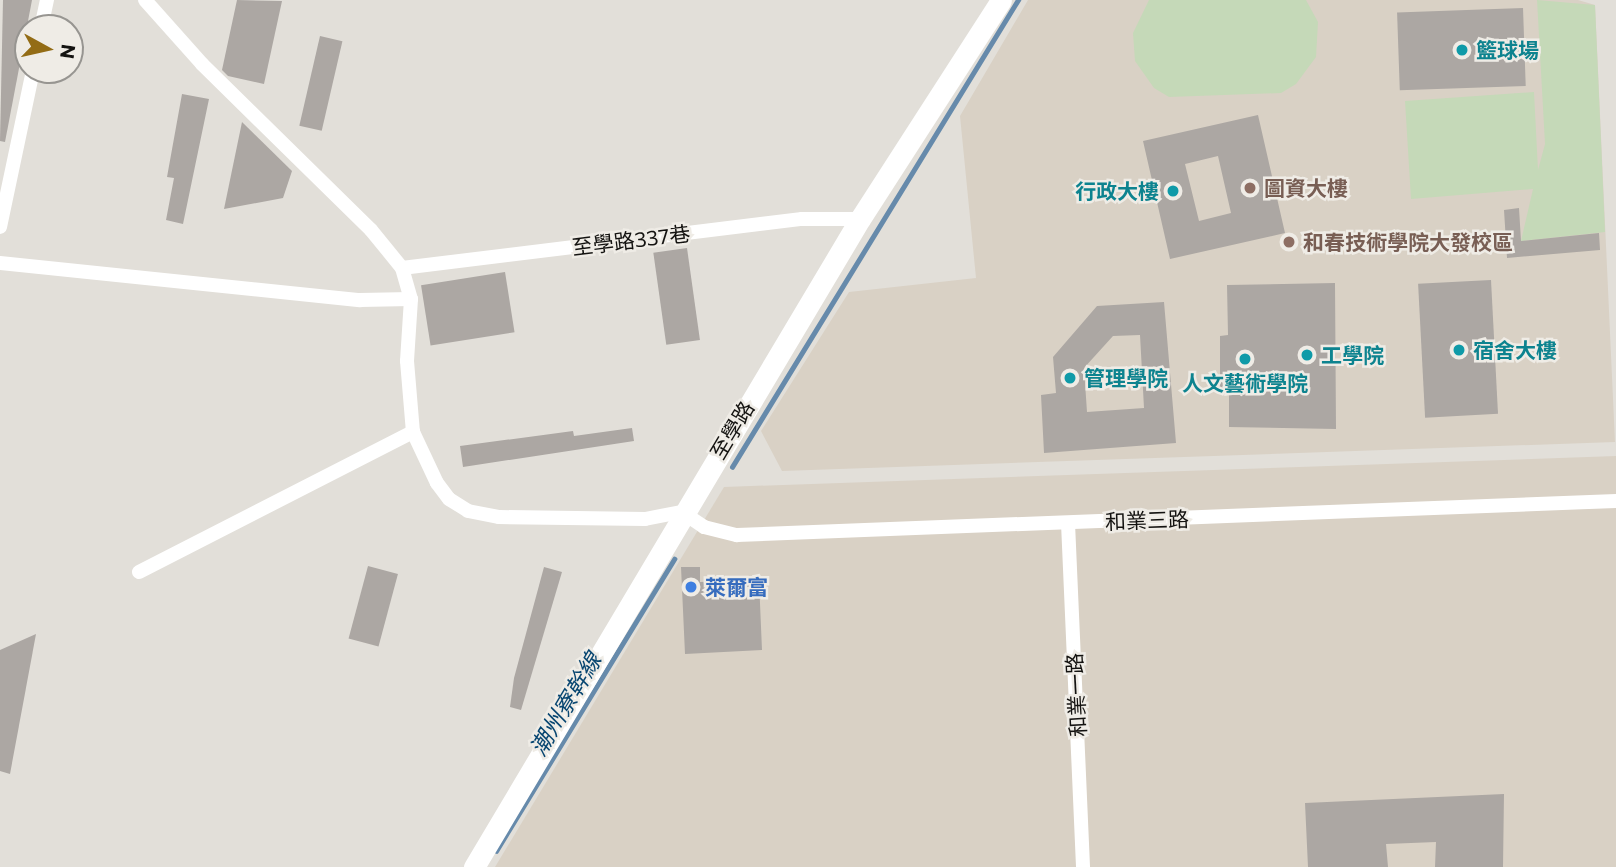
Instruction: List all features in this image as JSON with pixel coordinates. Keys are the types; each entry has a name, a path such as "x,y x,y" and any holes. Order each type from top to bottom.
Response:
{"street":[{"path":"145,0 202,64 371,230 402,268 411,299 408,361 413,432 437,483 449,499 468,511 499,517 645,519 682,512"},
{"name":"至學路","path":"474,867 682,512 860,219 1001,0"},
{"path":"0,227 30,84"},
{"name":"至學路337巷","path":"402,268 802,219 860,219"},
{"path":"0,263 370,301 411,299"},
{"path":"139,572 413,432"},
{"name":"和業三路","path":"682,512 704,527 737,535 1616,501"},
{"name":"和業一路","path":"1068,523 1083,867"}],"shaded area":[{"name":"和春技術學院大發校區","path":"1028,0 1578,0 1595,5 1615,442 782,471 761,431 849,292 976,278 960,116"},
{"path":"1616,456 1616,867 495,867 724,487"}],"green space":[{"path":"1149,0 1306,0 1318,22 1316,57 1296,84 1281,93 1169,97 1154,88 1135,61 1133,33"},
{"path":"1537,0 1595,5 1605,232 1521,241 1533,189 1411,199 1405,101 1534,92 1538,170 1545,144"}],"building":[{"path":"3,0 32,0 29,14 14,14 16,84 5,142 0,141"},
{"path":"237,0 282,1 264,84 228,76 222,70"},
{"name":"籃球場","path":"1523,8 1526,86 1400,90 1397,12"},
{"path":"320,36 342,41 322,131 299,126"},
{"path":"182,94 209,99 183,224 166,220 174,178 167,177"},
{"path":"1258,115 1285,233 1170,259 1143,141","holes":["1218,156 1231,213 1199,221 1185,164"]},
{"path":"242,122 292,171 283,198 224,209"},
{"path":"1519,208 1521,241 1599,233 1600,250 1507,258 1504,210"},
{"path":"687,248 700,340 666,345 653,253"},
{"path":"505,272 515,332 431,346 421,285"},
{"name":"宿舍大樓","path":"1491,280 1498,414 1425,418 1418,284"},
{"path":"1335,283 1336,429 1229,427 1229,392 1220,393 1220,336 1228,335 1227,285"},
{"name":"管理學院","path":"1164,302 1176,443 1044,453 1041,395 1056,393 1053,357 1097,306","holes":["1140,335 1144,408 1087,412 1084,368 1113,336"]},
{"path":"632,428 634,441 463,467 460,446 573,431 574,436"},
{"path":"368,566 398,574 379,646 349,638"},
{"path":"544,567 562,572 521,710 510,707 514,678"},
{"path":"681,567 700,567 700,582 759,580 762,650 685,654"},
{"path":"36,634 10,774 0,771 0,650"},
{"path":"1504,794 1503,867 1435,867 1436,842 1386,844 1388,867 1308,867 1305,803"}],"waterway":[{"path":"732,467 1018,0"},
{"name":"潮州寮幹線","path":"496,851 674,559"}],"place":[{"name":"籃球場","path":"1462,50"},
{"name":"圖資大樓","path":"1250,188"},
{"name":"行政大樓","path":"1173,191"},
{"name":"和春技術學院大發校區","path":"1289,242"},
{"name":"宿舍大樓","path":"1459,350"},
{"name":"工學院","path":"1307,355"},
{"name":"人文藝術學院","path":"1245,359"},
{"name":"管理學院","path":"1070,378"},
{"name":"萊爾富","path":"691,587"}]}
